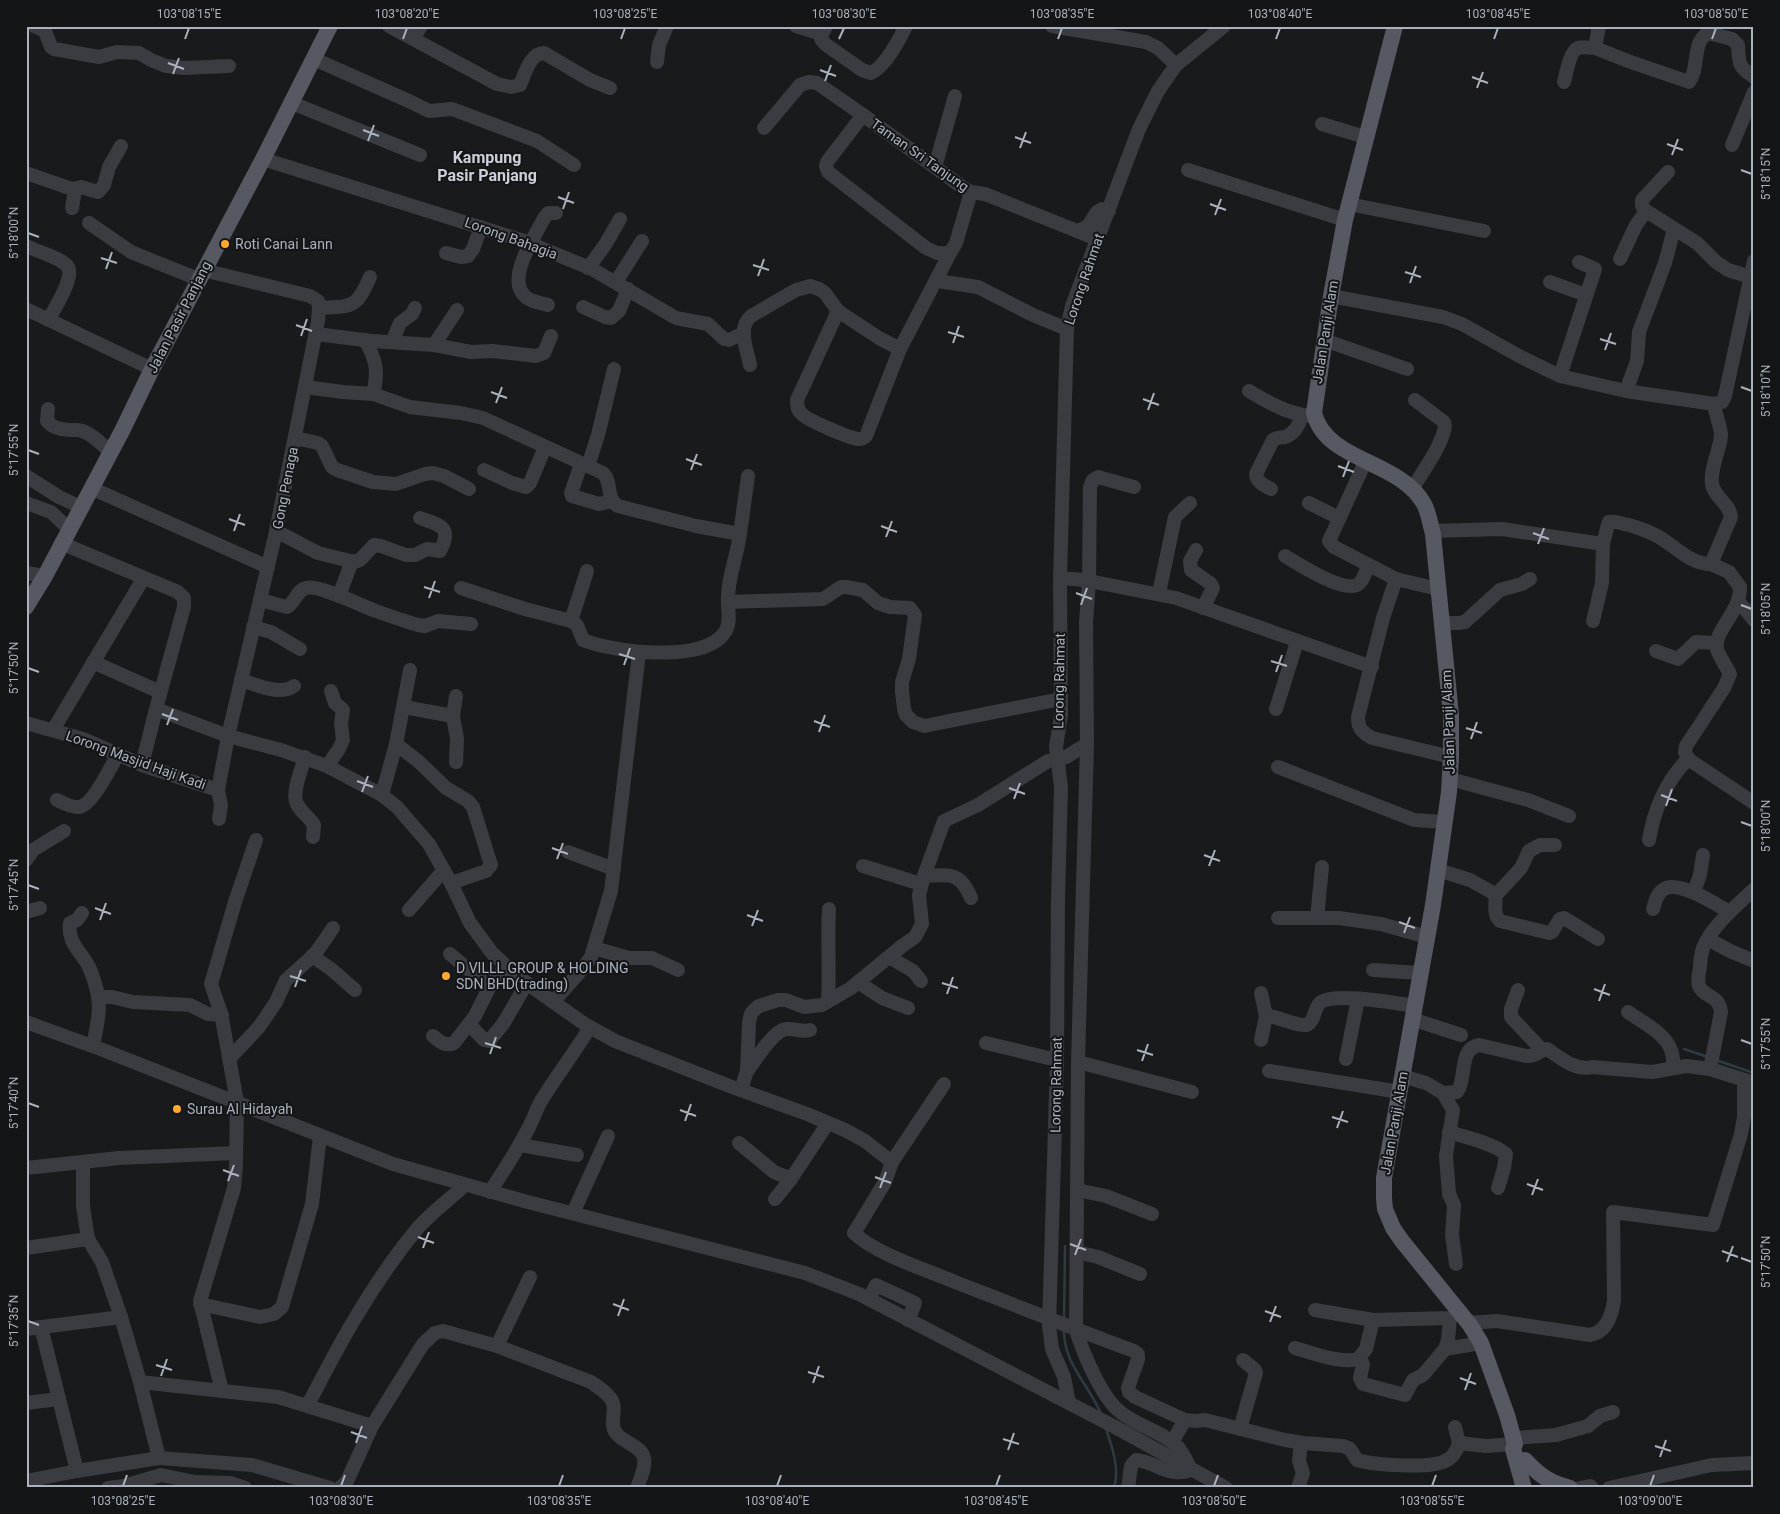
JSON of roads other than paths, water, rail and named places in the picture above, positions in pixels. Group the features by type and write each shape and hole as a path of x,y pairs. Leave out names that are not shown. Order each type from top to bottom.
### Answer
{"main road":[{"name":"Jalan Pasir Panjang","path":"26,607 45,576 111,452 201,274 292,104 330,26"},
{"name":"Jalan Panji Alam","path":"1396,26 1345,220 1314,405 1308,416 1324,436 1333,443 1400,479 1412,489 1424,503 1432,531 1451,715 1450,779 1427,937 1384,1178 1385,1209 1393,1228 1402,1241 1481,1343 1515,1441 1522,1449 1524,1488"},
{"name":"Jalan Panji Alam","path":"1522,1463 1534,1488"},
{"path":"1512,1488 1522,1463 1542,1477 1570,1488"}],"street":[{"path":"34,26 45,31 51,47 54,48 99,57 118,52 139,53 166,66 185,68 229,66"},
{"path":"389,26 497,84 506,87 511,88 520,85 536,54 544,52 590,80 610,88"},
{"path":"412,38 421,26"},
{"path":"657,62 659,45 667,26"},
{"path":"796,26 824,30 821,39 825,44 862,70 871,73 878,70 906,26"},
{"path":"1052,26 1146,42 1158,48 1176,65"},
{"name":"Lorong Rahmat","path":"1069,1403 1064,1377 1052,1349 1049,1330 1051,1319 1057,1060 1058,901 1062,757 1056,747 1060,724 1065,578 1067,329 1072,306 1139,129 1158,91 1176,65 1224,26"},
{"path":"1595,48 1599,26"},
{"path":"1564,82 1570,60 1576,49 1580,47 1595,48 1628,62 1689,82 1694,76 1700,31 1732,40 1738,44 1739,64 1743,70 1754,77"},
{"path":"314,59 426,110 434,112 452,109 537,141 574,165"},
{"path":"764,128 800,84 804,82 817,83 863,116"},
{"path":"1732,145 1754,92"},
{"path":"936,167 955,96"},
{"path":"292,104 420,154"},
{"name":"Taman Sri Tanjung","path":"950,253 937,253 926,248 828,172 827,162 863,116 971,192 985,194 1097,239"},
{"path":"1322,124 1366,137"},
{"path":"26,173 75,190 81,187 96,192 100,191 104,186 109,167 121,146"},
{"name":"Lorong Bahagia","path":"263,159 530,243 588,268 676,318 708,324 724,339 729,340 744,333"},
{"path":"1188,170 1345,220"},
{"path":"1668,172 1642,200 1642,206 1646,211 1697,243 1716,262 1728,270 1752,277"},
{"path":"72,208 75,190"},
{"path":"838,311 797,400 797,407 802,415 832,429 858,439 864,438 900,350 956,243 971,192"},
{"path":"1349,204 1484,231"},
{"path":"1078,231 1088,226 1102,209 1109,211"},
{"path":"1620,258 1636,225 1646,211"},
{"path":"548,305 526,298 518,282 519,270 530,243 546,214 556,213"},
{"path":"588,268 605,245 620,219"},
{"path":"89,223 131,252 201,274 310,296 318,301 319,308 339,307 356,303 363,294 370,277"},
{"path":"446,253 461,257 468,256 473,249 481,227"},
{"path":"1626,391 1637,361 1639,332 1665,263 1674,229"},
{"path":"583,307 611,318 619,311 622,286 642,242"},
{"path":"26,246 63,262 69,268 68,281 48,320"},
{"path":"1331,296 1442,317 1462,324 1560,376 1626,391 1714,404 1722,402 1725,396 1754,261"},
{"path":"1560,376 1595,269 1579,262"},
{"path":"936,281 978,287 1033,315 1067,329"},
{"path":"1550,282 1586,295"},
{"path":"750,365 744,333 745,322 751,316 796,290 805,287 819,288 838,311 900,350"},
{"name":"Gong Penaga","path":"218,790 228,736 276,531 316,334 319,308"},
{"path":"392,342 400,323 412,314 415,308"},
{"path":"26,309 152,369"},
{"path":"434,345 457,310"},
{"path":"316,334 434,345 471,352 540,356 544,353 551,336"},
{"path":"365,340 376,368 373,394"},
{"path":"1324,340 1407,369"},
{"path":"612,501 600,504 572,496 571,493 598,435 614,369"},
{"path":"305,387 373,394 410,407 483,418 606,476 612,501 618,506 740,534"},
{"path":"1249,391 1268,403 1290,412 1308,416 1292,434 1277,437 1273,440 1256,474 1256,478 1271,489"},
{"path":"1412,489 1432,457 1444,433 1445,426 1444,422 1415,400"},
{"path":"1711,564 1731,517 1729,509 1712,486 1712,473 1721,434 1714,404"},
{"path":"48,409 48,421 51,425 68,431 79,430 111,452"},
{"path":"295,438 318,443 322,446 332,467 337,470 373,482 396,484 433,473 444,476 469,489"},
{"path":"484,470 512,483 526,487 530,483 545,447"},
{"path":"1366,460 1330,538 1330,543 1396,579 1438,589"},
{"path":"26,476 59,497 81,507"},
{"path":"461,588 571,621 577,625 583,640 611,649 639,653 685,651 705,646 716,641 724,634 728,627 729,586 740,534 748,476"},
{"path":"1134,486 1098,477 1091,482 1086,622 1074,1330 1106,1396 1120,1412 1172,1442 1182,1452 1191,1470"},
{"path":"92,488 268,567"},
{"path":"26,503 51,512 69,529"},
{"path":"1159,593 1174,521 1177,514 1190,503"},
{"path":"1309,503 1340,518"},
{"path":"276,531 318,553 352,561 360,560 374,545 406,555 415,555 424,549 440,551 445,530 440,525 420,518"},
{"path":"1593,621 1602,583 1603,544 1609,522 1646,530 1690,559 1703,564 1711,564 1729,572 1740,590 1734,612 1722,629 1717,643 1719,653 1730,674 1724,688 1686,746 1685,752 1688,759 1754,803"},
{"path":"1432,531 1502,529 1603,544"},
{"path":"61,543 143,579 178,592 184,598 184,607 142,764"},
{"path":"1196,550 1190,561 1191,570 1211,584 1213,588 1203,608"},
{"path":"1284,556 1324,579 1348,586 1360,583 1368,565"},
{"path":"338,596 352,561"},
{"path":"571,621 587,571"},
{"path":"26,573 45,576"},
{"path":"1065,578 1159,593 1372,667"},
{"path":"53,730 143,579"},
{"path":"1396,579 1383,618 1358,717 1360,729 1372,738 1451,757"},
{"path":"1442,622 1465,622 1500,590 1522,584 1530,579"},
{"path":"728,602 823,599 841,587 846,586 867,592 878,602 890,607 910,608 915,615 910,659 902,682 904,709 910,719 924,726 1061,699"},
{"path":"260,600 287,607 292,604 302,590 310,587 418,625 425,626 438,621 471,624"},
{"path":"1738,601 1754,620"},
{"path":"254,627 272,632 300,649"},
{"path":"1276,709 1297,642"},
{"path":"1656,651 1678,659 1696,642 1717,643"},
{"path":"553,1002 587,963 594,948 611,890 639,653"},
{"path":"93,662 160,692"},
{"path":"382,795 396,744 410,670"},
{"path":"241,680 277,690 288,690 294,686"},
{"path":"327,766 339,749 343,735 341,723 343,710 334,701 331,691"},
{"path":"456,696 453,716 457,739 456,762"},
{"path":"404,707 453,716"},
{"path":"156,709 228,736 305,757 327,766 382,795 397,807 429,844 451,883 470,923 492,953 506,967 553,1002 590,1027 622,1044 828,1123 865,1141 892,1162"},
{"name":"Lorong Masjid Haji Kadi","path":"26,723 83,739 142,764 218,790 221,805 219,818"},
{"path":"396,744 418,761 446,788 468,801 473,807 491,865 486,871 451,883"},
{"path":"741,1090 747,1071 749,1022 754,1010 759,1006 778,1000 786,1000 804,1007 818,1006 858,982 915,937 921,928 922,921 918,898 922,880 944,821 984,801 1042,764 1062,757 1084,745"},
{"path":"57,800 73,806 79,807 84,805 97,790 118,754"},
{"path":"305,757 295,799 297,805 314,825 313,836"},
{"path":"1649,840 1663,794 1688,759"},
{"path":"1278,767 1414,820 1445,822"},
{"path":"1450,779 1528,800 1569,816"},
{"path":"26,860 33,850 64,831"},
{"path":"222,1391 200,1304 202,1290 234,1188 237,1102 222,1015 212,989 212,978 256,840"},
{"path":"1555,845 1540,845 1529,851 1521,868 1496,896 1496,916 1500,921 1549,933 1552,932 1560,919 1564,918 1598,939"},
{"path":"568,852 614,869"},
{"path":"1694,892 1700,875 1703,855"},
{"path":"863,866 922,880 950,875 964,884 971,898"},
{"path":"1317,918 1322,867"},
{"path":"409,910 444,870"},
{"path":"1438,870 1470,880 1496,896"},
{"path":"1653,909 1657,899 1667,888 1694,892 1729,912"},
{"path":"1712,1062 1720,1008 1716,999 1701,990 1698,980 1702,951 1708,939 1729,912 1754,889"},
{"path":"828,1001 829,961 827,945 829,908"},
{"path":"82,913 77,920 70,923 70,935 87,964 98,997 99,1014 93,1046"},
{"path":"1278,918 1339,918 1381,924 1427,937"},
{"path":"229,1059 265,1020 276,1002 282,986 290,975 312,956 333,928"},
{"path":"1708,939 1754,961"},
{"path":"594,948 629,958 655,958 678,970"},
{"path":"450,954 489,987"},
{"path":"312,956 331,969 355,990"},
{"path":"889,957 913,971 921,981"},
{"path":"433,1036 442,1043 452,1045 478,1010 489,987 506,967"},
{"path":"1373,970 1420,973"},
{"path":"858,982 882,998 908,1008"},
{"path":"469,1024 484,1040 489,1041 504,1024 527,983"},
{"path":"1518,990 1511,1017 1542,1050"},
{"path":"1261,993 1266,1016 1261,1040"},
{"path":"98,997 112,997 133,1002 190,1005 208,1014 222,1015"},
{"path":"1266,1016 1307,1025 1312,1021 1318,1004 1328,998 1358,999 1413,1012 1461,1035"},
{"path":"1346,1059 1358,999"},
{"path":"1628,1012 1665,1041 1671,1051 1674,1067"},
{"path":"26,1022 93,1046 393,1164 490,1192 812,1275 869,1299 1115,1427 1226,1488"},
{"path":"490,1192 520,1145 541,1101 590,1027"},
{"path":"747,1071 767,1044 782,1031 787,1029 803,1032 810,1030"},
{"path":"986,1043 1057,1060"},
{"path":"1315,1310 1374,1320 1459,1317 1590,1335 1597,1334 1604,1328 1613,1311 1613,1212 1713,1225 1741,1134 1749,1081 1712,1062 1674,1067 1659,1072 1592,1067 1583,1069 1547,1049 1542,1050 1537,1055 1526,1056 1475,1045 1465,1059 1459,1090 1454,1093 1443,1093"},
{"path":"1078,1062 1192,1092"},
{"path":"1269,1071 1401,1084 1426,1083 1443,1093 1453,1110 1446,1156 1449,1194 1454,1205 1452,1235 1456,1264"},
{"path":"944,1084 892,1162 886,1182 854,1233 864,1242 912,1264 1051,1319 1074,1330 1137,1353 1138,1359 1128,1388 1131,1394 1185,1420 1196,1422 1205,1420 1301,1443 1344,1446 1350,1449 1357,1460 1396,1465 1441,1463 1450,1458 1458,1448 1459,1443 1455,1426"},
{"path":"775,1200 828,1123"},
{"path":"1449,1132 1502,1150 1506,1154 1498,1188"},
{"path":"200,1304 260,1317 274,1314 282,1307 312,1204 320,1136"},
{"path":"573,1213 608,1136"},
{"path":"739,1143 774,1172 791,1179"},
{"path":"520,1145 577,1154"},
{"path":"26,1168 119,1158 236,1154"},
{"path":"82,1162 83,1206 88,1239 102,1262 121,1317 159,1458"},
{"path":"308,1405 343,1338 400,1251 418,1228 464,1184"},
{"path":"1077,1190 1106,1196 1152,1214"},
{"path":"26,1248 88,1239"},
{"path":"1076,1252 1140,1274"},
{"path":"497,1346 530,1277"},
{"path":"26,1329 121,1317"},
{"path":"1359,1358 1363,1364 1360,1378 1363,1384 1404,1395 1407,1394 1413,1380 1423,1375 1445,1349 1459,1317"},
{"path":"1295,1348 1349,1361 1359,1358 1366,1349 1374,1320"},
{"path":"41,1327 77,1470"},
{"path":"340,1488 347,1481 372,1426 423,1344 438,1331 447,1331 497,1346 591,1382 599,1387 611,1398 613,1404 613,1429 620,1438 639,1449 644,1458 645,1464 637,1488"},
{"path":"1445,1349 1481,1343"},
{"path":"1240,1429 1256,1373 1243,1360"},
{"path":"140,1382 278,1397 372,1426"},
{"path":"26,1403 59,1399"},
{"path":"1133,1420 1140,1399"},
{"path":"1459,1443 1486,1446 1556,1435 1588,1426 1600,1416 1613,1412"},
{"path":"1172,1442 1185,1420"},
{"path":"1298,1488 1303,1473 1299,1461 1301,1443"},
{"path":"26,1481 77,1470 159,1458 258,1466 330,1488"},
{"path":"1128,1488 1131,1466 1136,1460 1174,1473 1191,1470"},
{"path":"1609,1488 1712,1464 1754,1463"},
{"path":"108,1488 138,1483 161,1475 194,1482 230,1483 245,1488"},
{"path":"1580,1488 1590,1486 1592,1488"}],"waterway":[{"path":"1684,1049 1708,1057"},
{"path":"1716,1060 1754,1073"},
{"path":"1064,1319 1065,1246"},
{"path":"1064,1329 1065,1341 1072,1363 1101,1414"},
{"path":"1106,1429 1116,1466 1114,1488"}],"place":[{"name":"Roti Canai Lann","path":"225,244"},
{"name":"D VILLL GROUP & HOLDING SDN BHD(trading)","path":"446,976"},
{"name":"Surau Al Hidayah","path":"177,1109"}],"district":[{"name":"Kampung Pasir Panjang","path":"487,166"}]}
